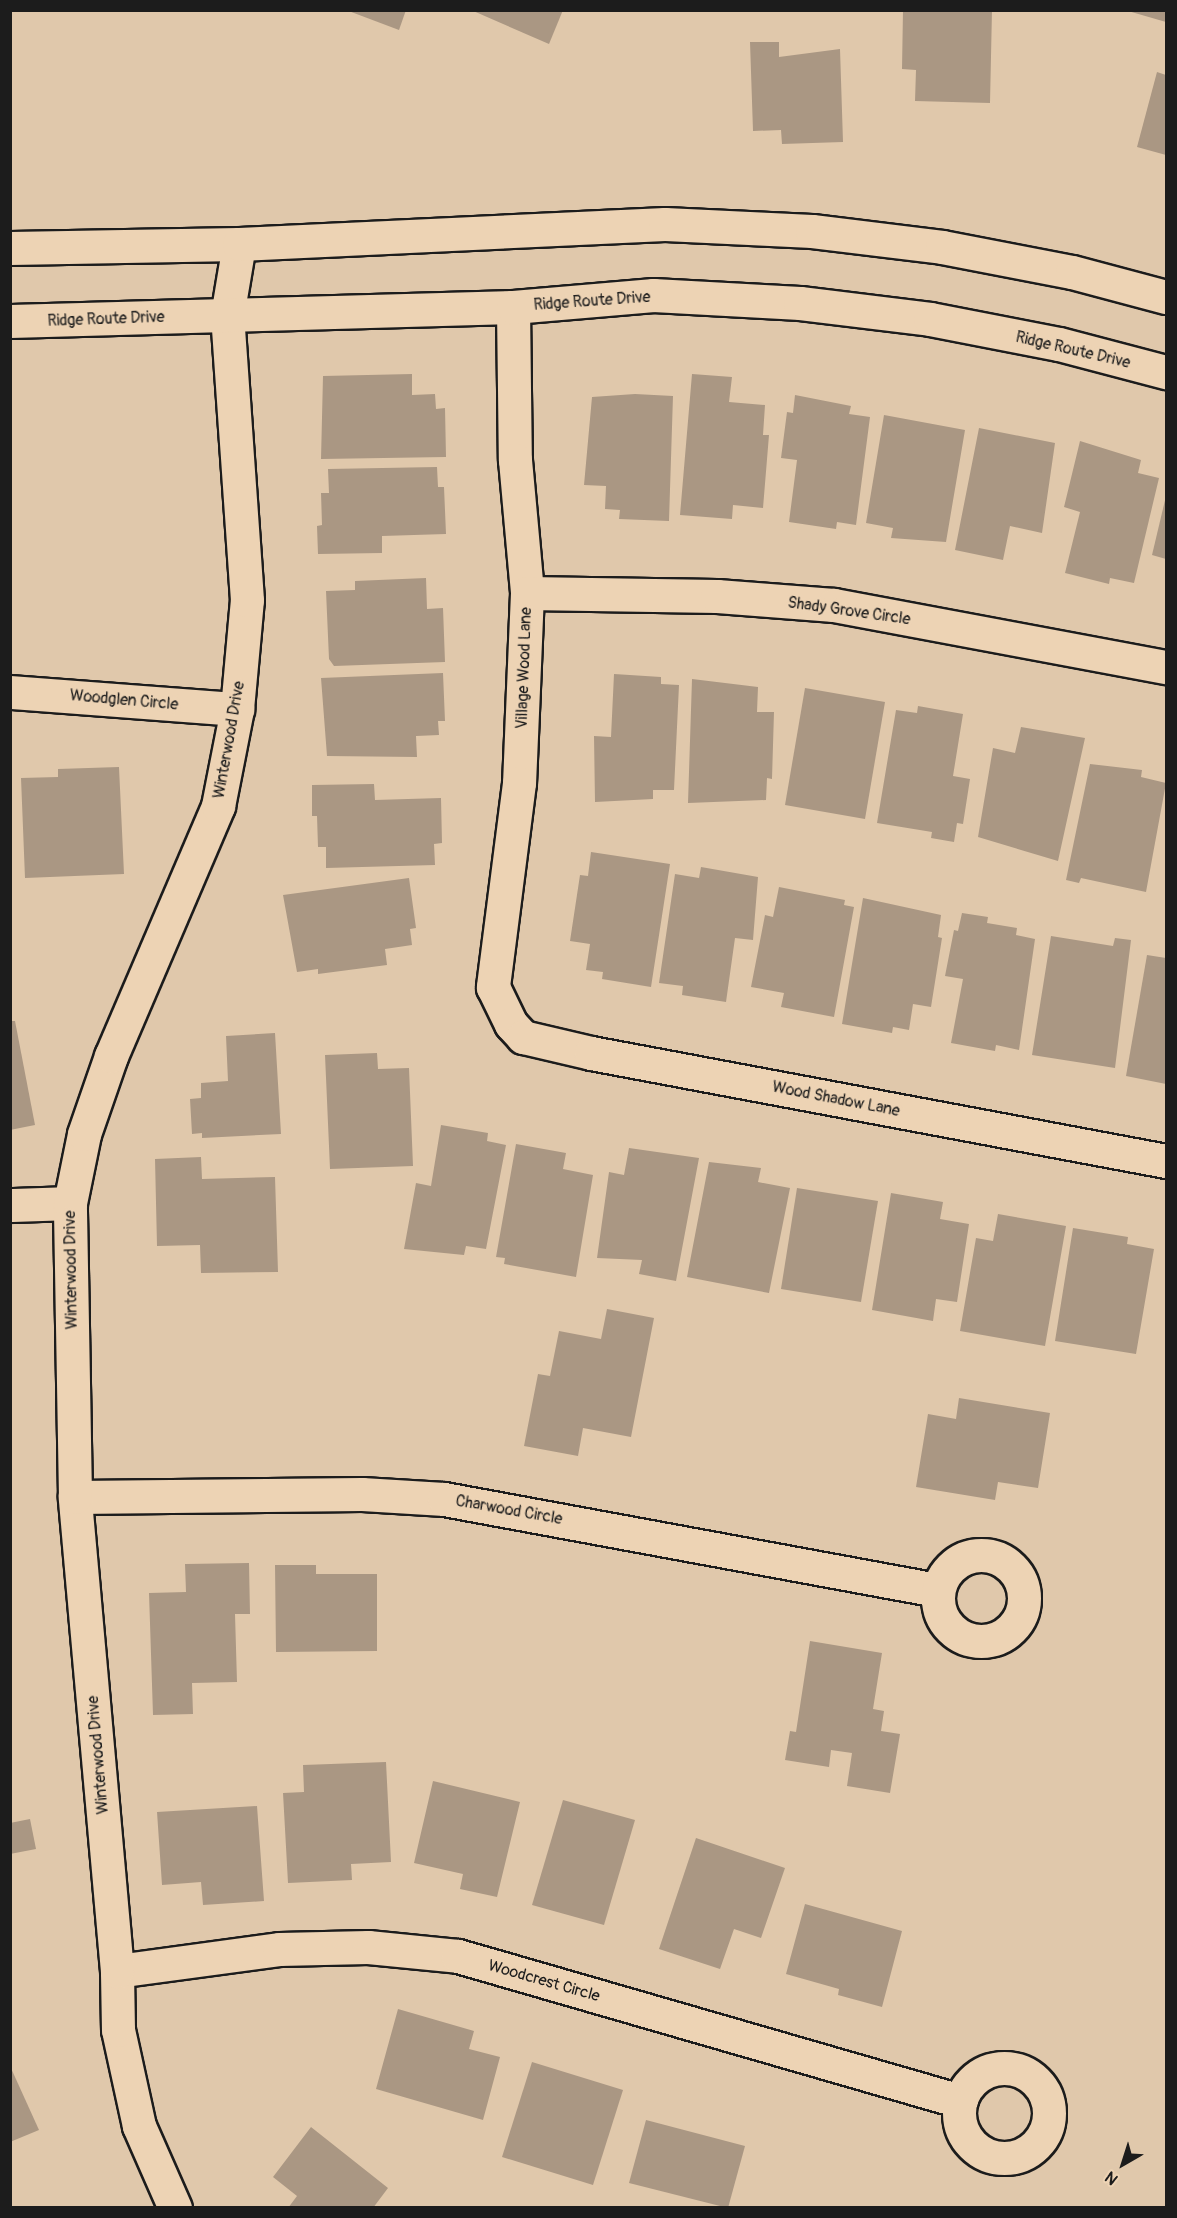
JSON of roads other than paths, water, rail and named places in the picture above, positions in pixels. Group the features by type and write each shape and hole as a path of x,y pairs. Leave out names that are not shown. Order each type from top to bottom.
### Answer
{"street":[{"path":"10,248 239,244 665,224 812,231 942,247 1072,272 1167,297"},
{"name":"Winterwood Drive","path":"175,2208 138,2126 118,2030 117,1971 75,1497 70,1203 84,1134 111,1056 218,806 237,709 248,600 227,316 239,244"},
{"name":"Ridge Route Drive","path":"10,321 513,307 653,295 800,303 930,319 1059,344 1167,372"},
{"name":"Village Wood Lane","path":"511,1024 493,987 519,783 527,593 515,460 513,307"},
{"name":"Shady Grove Circle","path":"527,593 717,596 834,605 1167,667"},
{"name":"Woodglen Circle","path":"10,692 237,709"},
{"name":"Wood Shadow Lane","path":"511,1024 523,1037 591,1053 1167,1161"},
{"path":"10,1205 70,1203"},
{"name":"Charwood Circle","path":"75,1497 362,1494 444,1498 938,1590"},
{"name":"Woodcrest Circle","path":"117,1971 279,1949 368,1947 458,1956 960,2101"}]}
